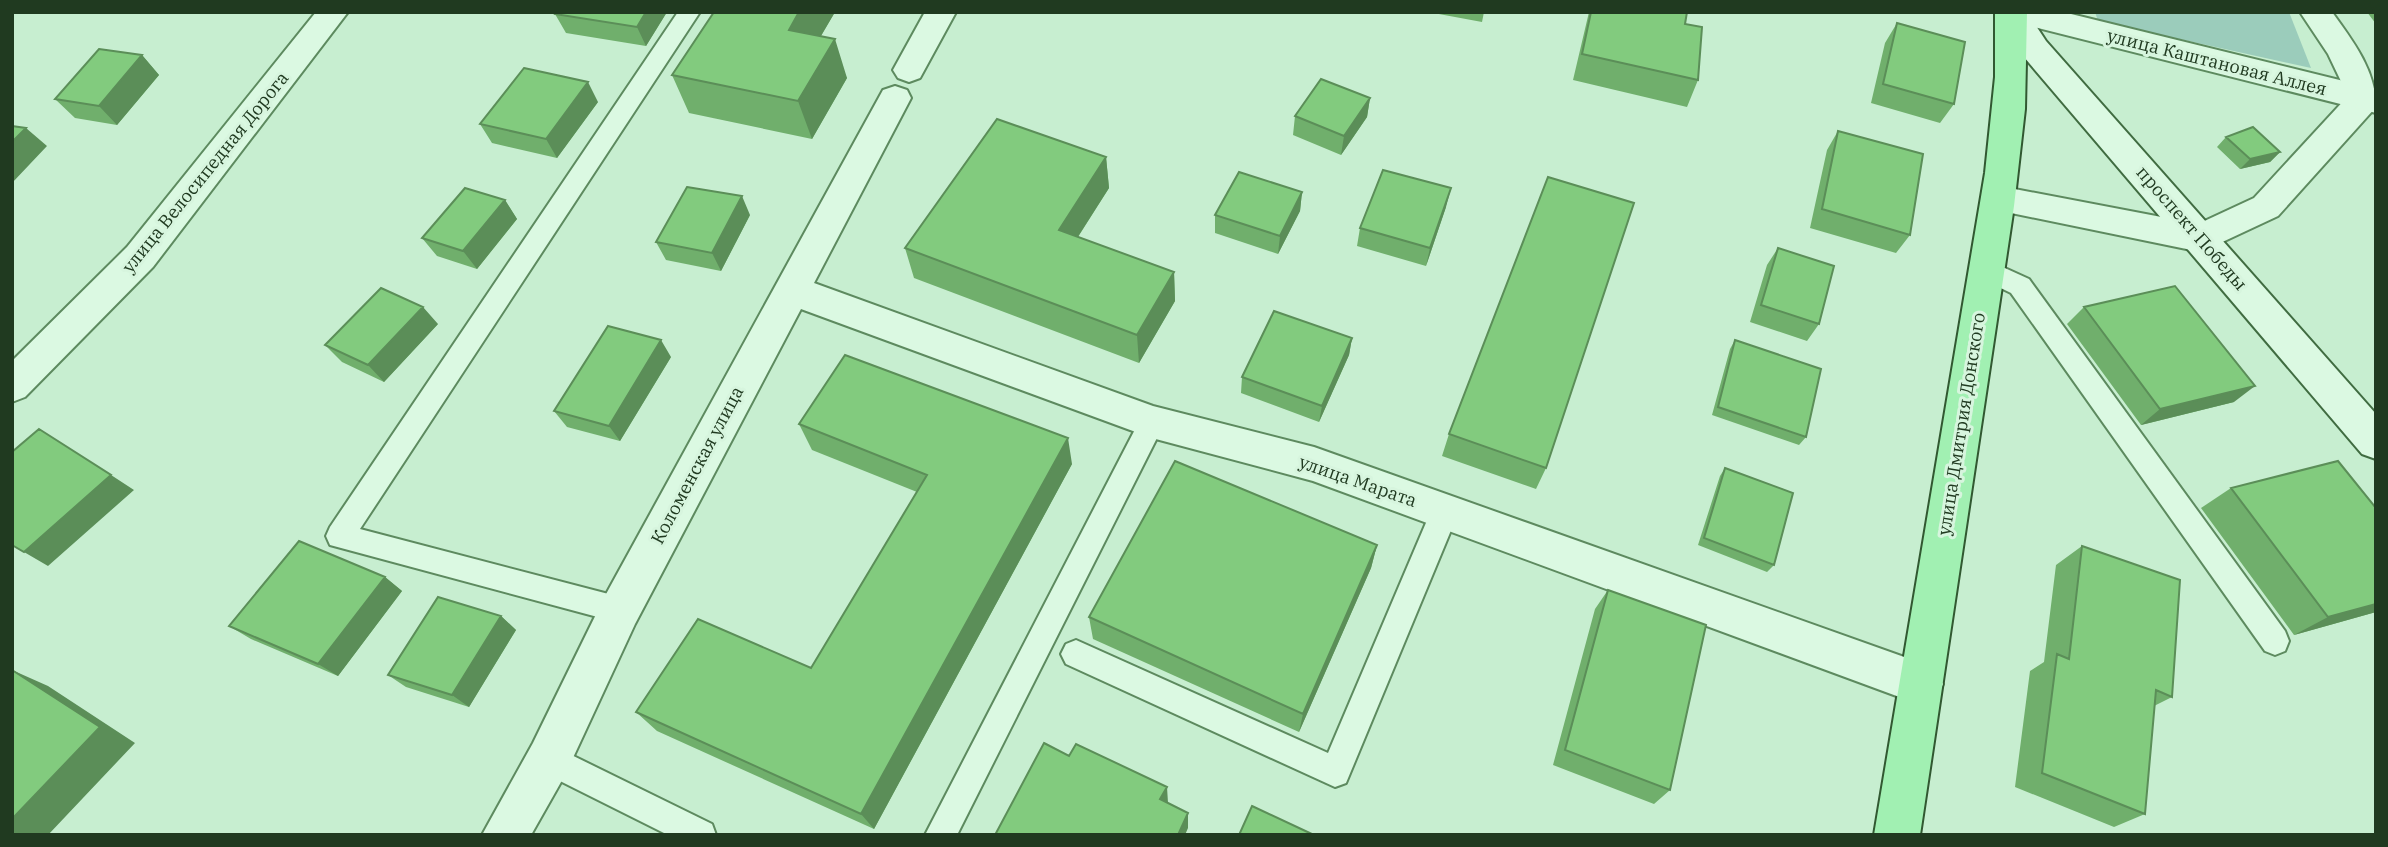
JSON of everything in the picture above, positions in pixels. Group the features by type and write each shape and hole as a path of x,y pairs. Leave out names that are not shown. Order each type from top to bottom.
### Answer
{"main road":[{"name":"улица Дмитрия Донского","path":"1897,835 1985,269 1999,199 2011,82 2011,12"}],"street":[{"name":"улица Велосипедная Дорога","path":"12,386 140,257 333,12"},
{"name":"Коломенская улица","path":"505,835 549,759 620,610 941,12"},
{"name":"проспект Победы","path":"2011,12 2035,49 2376,442"},
{"name":"улица Каштановая Аллея","path":"2018,12 2370,100"},
{"path":"1999,199 2201,238 2266,207 2370,100 2342,50 2315,12"},
{"name":"улица Марата","path":"791,290 1152,422 1314,464 1922,684"}],"lane":[{"path":"620,610 340,536 689,12"},
{"path":"1985,269 2020,286 2275,641"},
{"path":"940,835 1152,422"},
{"path":"1076,654 1335,772 1445,511"},
{"path":"549,759 701,835"}],"shaded area":[{"path":"2095,12 2289,12 2311,68 2098,21"}],"building":[{"path":"646,12 637,27 555,14"},
{"path":"714,12 799,12 789,30 835,39 798,101 672,75"},
{"path":"1591,12 1687,12 1685,24 1702,27 1698,80 1582,54"},
{"path":"1897,23 1965,42 1954,104 1883,84"},
{"path":"99,49 142,55 99,106 55,99"},
{"path":"524,68 588,82 546,139 480,124"},
{"path":"1321,79 1370,98 1344,136 1295,116"},
{"path":"997,119 1106,157 1059,230 1174,272 1137,335 905,248"},
{"path":"12,126 26,128 12,142"},
{"path":"2253,127 2280,152 2250,159 2226,137"},
{"path":"1838,131 1923,154 1910,235 1822,209"},
{"path":"1383,170 1451,188 1430,248 1360,228"},
{"path":"1239,172 1302,192 1280,236 1215,215"},
{"path":"1548,177 1634,203 1546,468 1449,434"},
{"path":"687,187 742,196 712,253 656,242"},
{"path":"465,188 505,200 463,251 422,238"},
{"path":"1778,248 1834,266 1819,324 1761,305"},
{"path":"2175,286 2255,386 2160,409 2084,307"},
{"path":"381,288 423,307 368,365 325,345"},
{"path":"1274,311 1352,338 1322,406 1242,377"},
{"path":"608,326 661,340 609,426 554,411"},
{"path":"1735,340 1821,369 1806,437 1718,407"},
{"path":"845,355 1068,438 861,814 636,712 698,619 811,668 927,475 799,424"},
{"path":"39,429 111,475 24,552 12,545 12,452"},
{"path":"1175,461 1377,545 1303,714 1089,617"},
{"path":"2338,461 2376,508 2376,604 2328,617 2231,488"},
{"path":"1725,468 1793,493 1774,565 1704,538"},
{"path":"299,541 385,577 318,664 229,626"},
{"path":"2082,546 2180,580 2172,697 2156,690 2145,814 2042,773 2057,654 2069,659"},
{"path":"1608,590 1706,625 1670,790 1565,750"},
{"path":"438,597 501,616 452,695 388,675"},
{"path":"12,670 100,727 12,819"},
{"path":"1044,743 1069,756 1076,744 1167,787 1160,799 1188,813 1178,835 995,835"},
{"path":"1252,806 1314,835 1239,835"}]}
